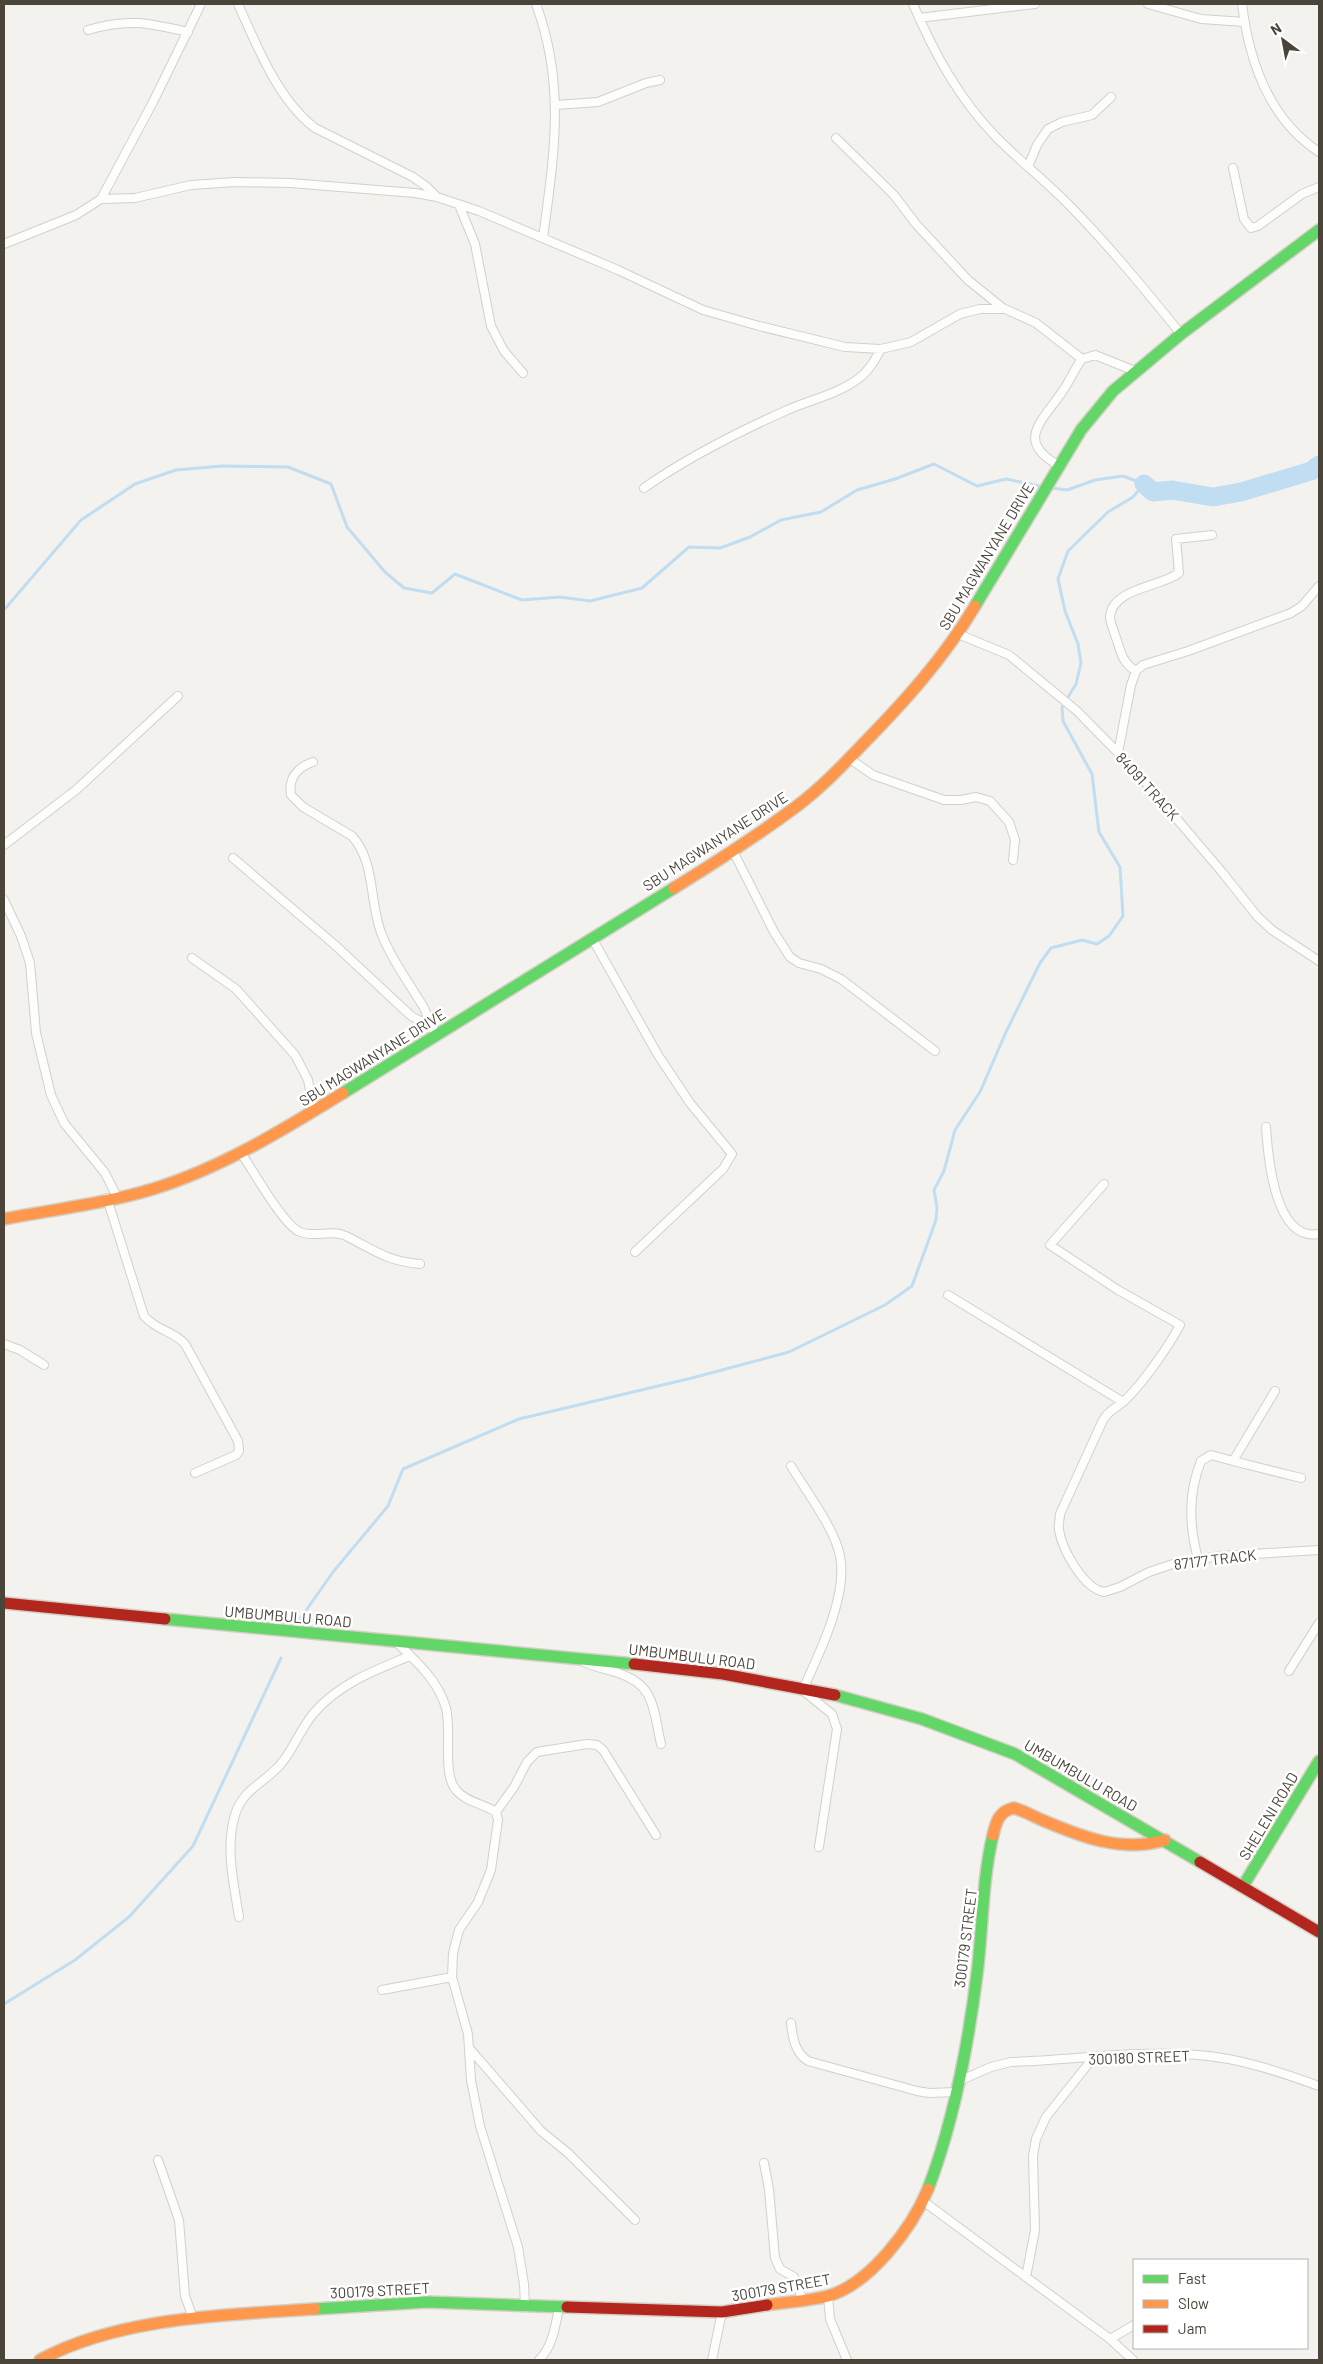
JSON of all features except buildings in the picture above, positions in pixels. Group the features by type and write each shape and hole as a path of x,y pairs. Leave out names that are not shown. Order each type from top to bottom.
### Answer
{"main road":[{"name":"SBU MAGWANYANE DRIVE","path":"4,1219 112,1198 178,1179 220,1164 314,1110 733,851 798,805 850,759 898,709 958,634 1056,469 1097,408 1135,371 1181,334 1319,230"},
{"name":"UMBUMBULU ROAD","path":"4,1603 576,1658 736,1675 802,1687 908,1714 1000,1748 1064,1781 1319,1932"},
{"name":"SHELENI ROAD","path":"1243,1886 1319,1761"},
{"name":"300179 STREET","path":"40,2360 64,2347 98,2335 193,2318 402,2302 722,2312 828,2296 852,2286 894,2246 924,2202 938,2163 957,2087 976,1975 991,1843 997,1818 1009,1809 1014,1808 1086,1836 1114,1844 1147,1847 1165,1840"}],"street":[{"path":"4,244 76,215 101,199 201,4"},
{"path":"238,4 256,43 290,105 301,117 315,128 413,177 437,197"},
{"path":"536,4 547,37 556,105 553,163 543,238"},
{"path":"913,4 934,50 965,101 996,137 1070,205 1103,240 1181,334"},
{"path":"919,18 1035,4"},
{"path":"1148,4 1201,19 1245,22"},
{"path":"1242,4 1257,72 1265,92 1296,134 1319,152"},
{"path":"88,30 110,23 140,22 188,32"},
{"path":"556,105 598,102 646,83 660,80"},
{"path":"1028,167 1037,145 1048,129 1062,122 1092,115 1111,97"},
{"path":"836,138 894,196 916,224 968,280 1005,309 1036,323 1082,359"},
{"path":"1233,168 1244,219 1251,228 1258,226 1302,194 1319,187"},
{"path":"101,199 135,198 191,184 235,182 313,184 400,191 437,197 460,204 543,238 718,315 845,347 881,349 911,342 960,314 986,309 1005,309"},
{"path":"460,204 474,244 491,326 504,351 523,374"},
{"path":"644,488 682,463 727,439 787,410 851,384 873,364 881,349"},
{"path":"1056,469 1037,449 1035,434 1039,424 1064,389 1082,359 1095,355 1135,371"},
{"path":"1136,671 1125,664 1110,619 1112,609 1120,600 1139,588 1173,577 1179,573 1176,540 1212,534"},
{"path":"1118,753 1131,685 1136,671 1152,661 1188,651 1291,613 1302,606 1319,586"},
{"name":"84091 TRACK","path":"958,634 1009,656 1029,670 1065,702 1118,753 1183,825 1257,916 1272,930 1319,961"},
{"path":"4,845 76,790 178,696"},
{"path":"850,759 873,775 944,800 961,800 976,797 990,801 1009,822 1015,840 1013,860"},
{"path":"313,762 302,766 295,774 291,783 291,794 303,807 352,836 356,841 368,872 381,933 394,959 424,1008 427,1015 426,1023"},
{"path":"733,851 774,932 790,957 798,963 821,969 841,979 935,1051"},
{"path":"233,858 335,945 410,1015 420,1022 432,1025 437,1034"},
{"path":"4,900 21,936 30,963 36,1033 50,1095 64,1123 105,1173 144,1316 157,1328 174,1335 185,1344 238,1441 239,1451 236,1455 195,1473"},
{"path":"592,938 658,1055 690,1103 732,1154 731,1159 714,1177 635,1252"},
{"path":"192,958 236,989 294,1055 308,1080 314,1110"},
{"path":"1266,1127 1272,1176 1285,1217 1292,1227 1299,1232 1309,1236 1319,1234"},
{"path":"241,1152 293,1228 310,1234 339,1234 380,1256 407,1263 420,1264"},
{"path":"948,1295 1123,1402 1154,1364 1180,1325 1118,1290 1050,1245 1104,1184"},
{"path":"4,1344 20,1350 44,1365"},
{"path":"1233,1461 1275,1391"},
{"name":"87177 TRACK","path":"1123,1402 1108,1410 1060,1514 1059,1529 1064,1546 1089,1585 1098,1591 1109,1592 1155,1569 1198,1559 1319,1550"},
{"path":"1198,1559 1191,1532 1190,1511 1200,1465 1204,1458 1210,1455 1301,1478"},
{"path":"791,1466 832,1536 841,1557 840,1583 825,1643 802,1687 832,1714 837,1728 819,1847"},
{"path":"1289,1671 1319,1623"},
{"path":"395,1641 425,1672 444,1701 450,1733 448,1766 451,1783 464,1797 496,1812"},
{"path":"239,1917 230,1843 234,1816 244,1796 281,1764 304,1727 325,1702 340,1689 371,1671 410,1656"},
{"path":"576,1658 597,1668 627,1676 641,1684 651,1698 661,1744"},
{"path":"525,2307 524,2284 518,2247 480,2126 471,2080 470,2049 452,1977 453,1953 458,1930 478,1902 491,1870 499,1825 496,1812 514,1787 527,1762 537,1752 592,1744 603,1750 656,1835"},
{"path":"382,1990 452,1977"},
{"path":"791,2022 794,2042 798,2052 808,2061 917,2091 937,2094 957,2087"},
{"path":"470,2049 542,2131 568,2153 635,2220"},
{"name":"300180 STREET","path":"957,2087 991,2067 1011,2062 1170,2053 1199,2055 1262,2066 1319,2086"},
{"path":"1026,2277 1035,2230 1033,2156 1036,2139 1046,2117 1093,2058"},
{"path":"158,2160 179,2220 185,2296 193,2318"},
{"path":"764,2164 769,2189 775,2258 780,2269 794,2277 797,2281 803,2301"},
{"path":"924,2202 1110,2339 1133,2360"},
{"path":"828,2296 830,2320 847,2360"},
{"path":"539,2360 551,2342 559,2308"},
{"path":"712,2360 722,2312"},
{"path":"1110,2339 1133,2326"}],"waterway":[{"path":"4,610 81,520 135,484 176,470 222,466 288,467 331,484 347,527 385,572 404,588 432,593 455,574 522,600 560,597 590,601 642,588 689,547 720,548 750,537 781,520 821,512 857,490 895,479 934,464 977,486 1006,479 1044,487"},
{"path":"1144,484 1153,492 1172,490 1213,497 1241,492 1311,471 1319,465"},
{"path":"300,1619 333,1572 388,1506 403,1469 519,1419 692,1378 789,1352 885,1305 912,1286 936,1220 937,1208 934,1190 944,1171 955,1130 980,1092 1006,1032 1040,963 1051,948 1082,940 1097,944 1109,936 1123,916 1120,867 1099,832 1092,774 1063,721 1062,707 1076,684 1081,663 1078,644 1065,611 1058,579 1068,551 1108,512 1133,497 1144,484 1123,476 1095,480 1067,490 1051,488"},
{"path":"4,2004 75,1960 129,1917 193,1846 281,1658"}],"traffic: fast":[{"path":"975,606 1081,430 1113,391 1181,334 1319,230"},
{"path":"343,1093 674,888"},
{"path":"165,1619 634,1664"},
{"path":"835,1695 922,1719 1015,1754 1200,1862"},
{"path":"1243,1886 1319,1761"},
{"path":"928,2189 953,2110 964,2056 977,1974 989,1852 993,1835"},
{"path":"315,2309 427,2302 567,2307"}],"traffic: slow":[{"path":"674,888 767,828 823,784 909,695 937,661 975,606"},
{"path":"4,1219 117,1198 153,1189 178,1180 251,1147 343,1093"},
{"path":"993,1835 1002,1814 1014,1808 1072,1832 1102,1841 1133,1845 1165,1840"},
{"path":"767,2305 828,2296 844,2290 859,2280 888,2253 912,2220 928,2189"},
{"path":"40,2360 71,2346 104,2335 139,2327 210,2316 315,2309"}],"traffic: jam":[{"path":"4,1603 165,1619"},
{"path":"634,1664 723,1674 835,1695"},
{"path":"1200,1862 1319,1932"},
{"path":"567,2307 722,2312 767,2305"}]}
